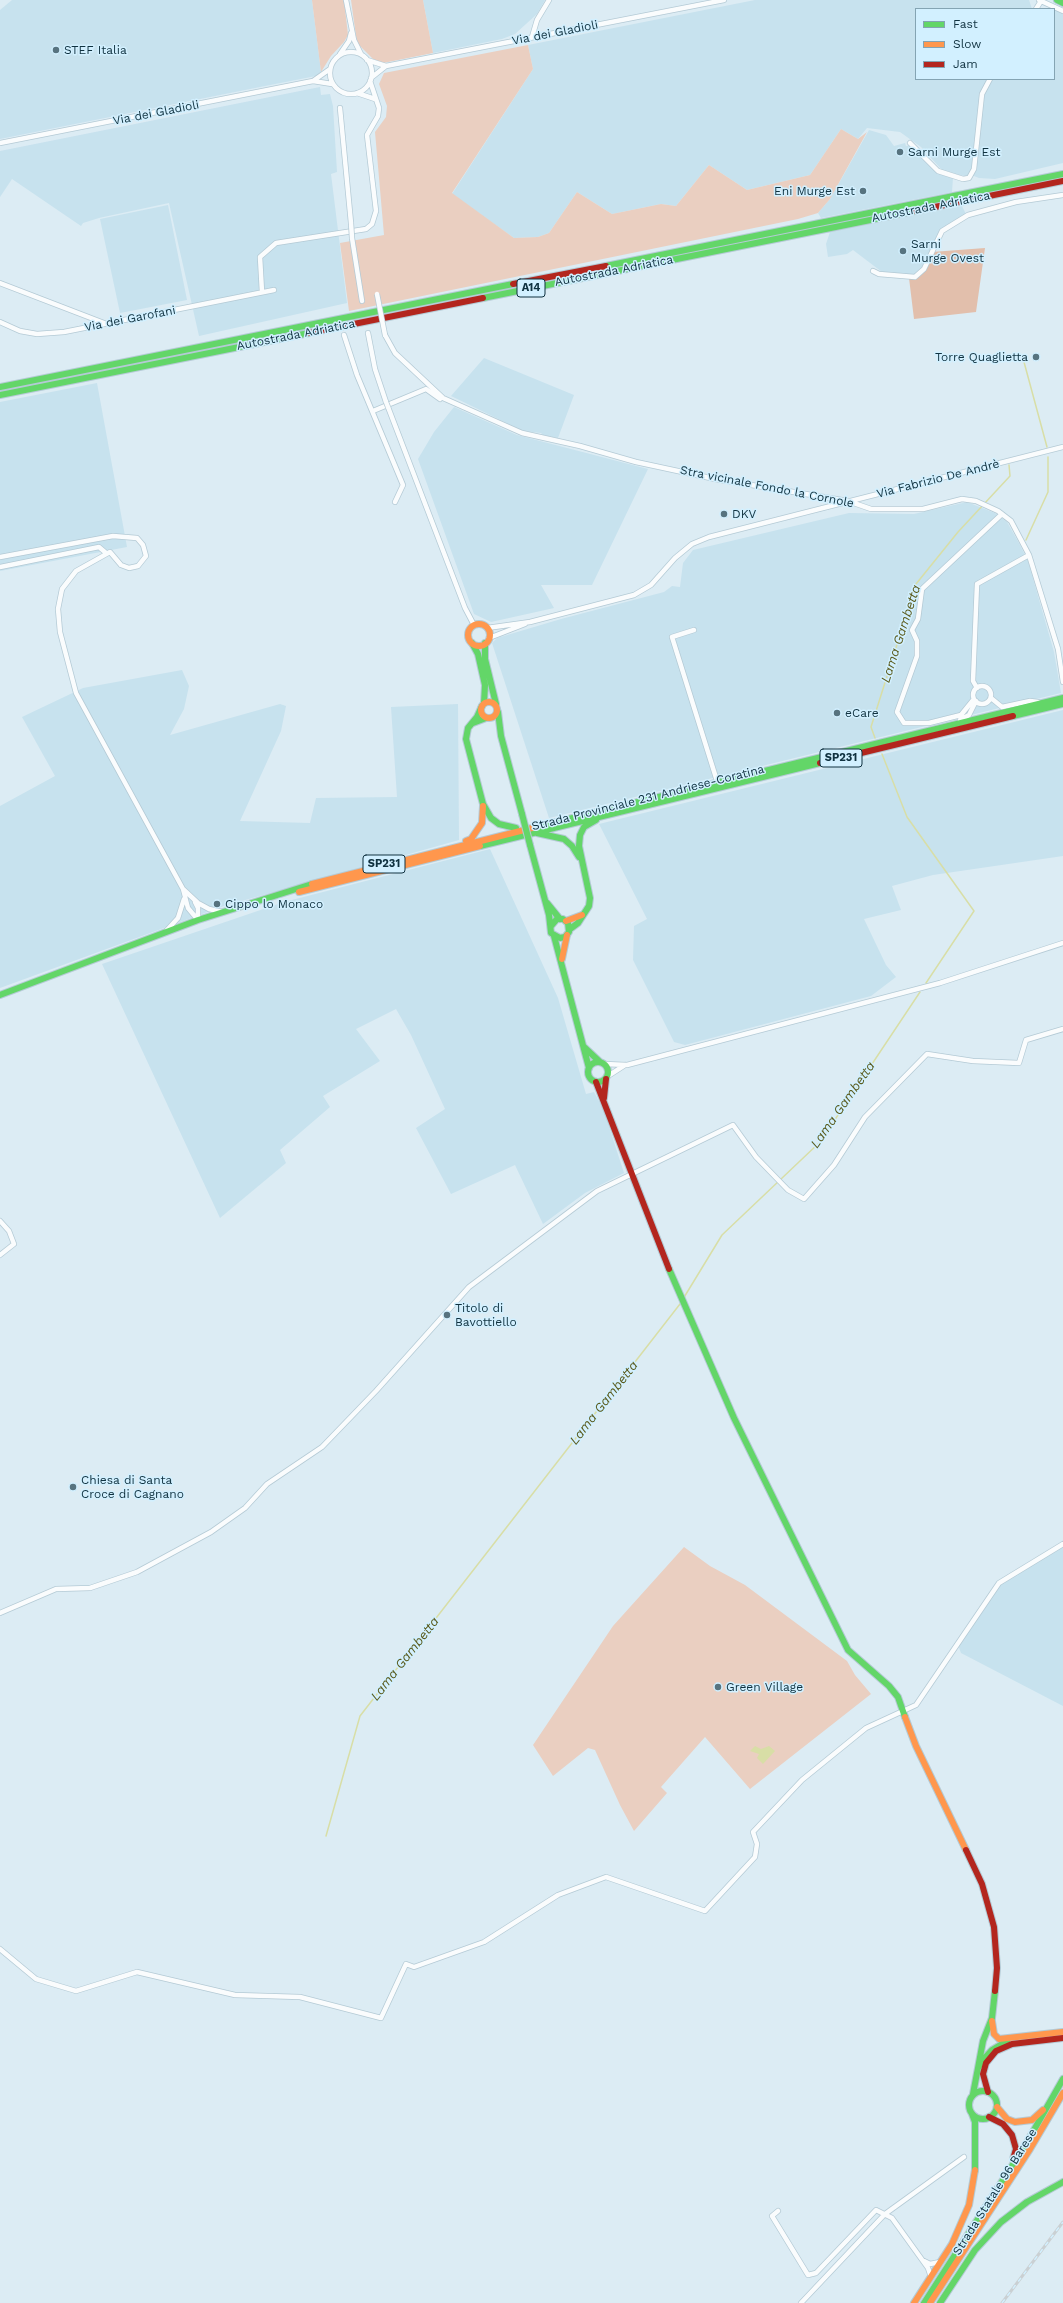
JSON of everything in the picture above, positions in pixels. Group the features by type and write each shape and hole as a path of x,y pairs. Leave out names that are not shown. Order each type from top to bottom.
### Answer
{"main road":[{"path":"1057,0 1063,3"},
{"name":"Autostrada Adriatica","path":"0,387 1063,174"},
{"name":"Autostrada Adriatica","path":"0,395 1063,181"},
{"path":"501,736 489,718 481,712 485,685 478,654 468,633 474,625 481,624 488,628 485,659 498,712 501,736 545,898 551,933 554,936 589,1068 588,1075 596,1082 604,1100 700,1345 848,1650 892,1689 904,1711 916,1746 987,1897 994,1927 997,1954 992,2018 993,2031 996,2037 1003,2039 1052,2036 1063,2038"},
{"path":"472,643 478,646 487,641"},
{"name":"Strada Provinciale 231 Andriese-Coratina","path":"0,995 198,920 323,880 717,781 1063,698"},
{"path":"496,704 490,702 483,705 466,732 466,739 483,804 491,818 499,824 516,828 536,826"},
{"name":"Strada Provinciale 231 Andriese-Coratina","path":"235,908 618,811 1063,704"},
{"path":"471,724 489,718 498,712"},
{"path":"454,846 471,838 478,831 482,823 483,804"},
{"path":"554,936 563,938 584,915 589,906 590,898 579,846 580,835 584,827 592,821 618,811"},
{"path":"533,832 564,839 572,846 581,859"},
{"path":"545,898 563,920 569,932 561,962"},
{"path":"551,926 554,921 584,915"},
{"path":"583,1046 603,1063 608,1070 604,1100"},
{"path":"589,1068 592,1063 603,1063"},
{"path":"596,1082 607,1078"},
{"path":"914,2303 962,2225 969,2205 975,2170 975,2131 972,2114 968,2105 973,2094 983,2041 992,2018"},
{"path":"1063,2032 1052,2036 1012,2044 996,2052 986,2062 983,2080 988,2092 995,2098 997,2107 1007,2119 1015,2122 1032,2120 1044,2108 1063,2078"},
{"path":"978,2068 992,2050 1004,2042 1016,2038"},
{"name":"Strada Statale 96 Barese","path":"924,2303 1003,2180 1063,2078"},
{"path":"973,2094 979,2091 988,2092"},
{"name":"Strada Statale 96 Barese","path":"930,2303 1030,2149 1063,2093"},
{"path":"975,2131 997,2107"},
{"path":"972,2114 986,2118 1008,2128 1015,2142 1014,2157 1003,2180"},
{"path":"940,2303 975,2250 1001,2222 1028,2202 1063,2182"}],"street":[{"path":"346,0 351,31 362,55"},
{"path":"532,37 537,20 549,0"},
{"name":"Via dei Gladioli","path":"362,55 367,60 386,66 724,0"},
{"path":"1040,0 1063,11"},
{"name":"Via dei Gladioli","path":"313,81 330,69 349,41 351,31"},
{"path":"339,55 351,52 362,55"},
{"path":"262,292 260,257 266,250 276,243 366,229 372,224 376,211 366,135 378,116 379,108 375,99 371,80 370,65 367,60"},
{"name":"Via dei Gladioli","path":"0,143 313,81 332,84 339,91 345,94 357,93 364,90 371,80 386,66"},
{"path":"330,69 332,84"},
{"path":"910,143 938,171 963,179 969,178 974,169 982,94 989,80"},
{"path":"357,93 375,99"},
{"path":"340,108 352,238 362,302"},
{"path":"873,271 879,274 914,278 924,269 942,231 968,215 1016,202 1063,195"},
{"path":"0,283 104,323"},
{"name":"Via dei Garofani","path":"0,322 20,331 36,334 64,332 274,290"},
{"name":"Stra vicinale Fondo la Cornole","path":"377,294 385,335 395,353 443,398 522,433 586,448 636,462 715,479 848,501 871,509 923,509 962,499 984,504 1002,514 1011,521 1029,555 1058,648 1063,682"},
{"path":"368,333 375,369 386,402 465,608 474,625"},
{"path":"344,335 357,375 403,485 395,502"},
{"path":"373,411 426,389 442,400 443,398"},
{"name":"Via Fabrizio De Andrè","path":"530,622 634,595 652,585 675,558 692,544 709,537 1063,448"},
{"path":"975,700 961,715 929,723 904,723 897,712 917,656 917,640 912,630 918,619 922,589 994,524 1002,514"},
{"path":"0,557 126,535 137,538 143,545 146,556 138,566 129,568 121,565 110,552 76,571 62,589 58,609 60,632 76,693 183,889 194,900 207,908 224,912"},
{"path":"0,567 99,547 106,553"},
{"path":"977,688 973,681 977,584 1029,555"},
{"path":"488,628 530,622"},
{"path":"487,641 530,622"},
{"path":"694,630 672,637 717,781"},
{"path":"975,700 984,704 991,698 991,692 986,687 977,688"},
{"path":"945,727 969,715 975,700 974,694 977,688"},
{"path":"991,698 1002,707 1030,701 1042,703"},
{"path":"183,889 184,899 189,910 198,920"},
{"path":"164,933 178,918 184,899"},
{"path":"194,900 198,907 198,920"},
{"path":"607,1078 627,1065 940,983 1063,943"},
{"path":"0,1614 56,1589 90,1588 137,1572 211,1532 245,1508 266,1484 322,1447 376,1391 469,1287 597,1191 733,1125 756,1157 788,1190 804,1199 834,1165 865,1117 927,1054 973,1061 1019,1063 1026,1040 1063,1029"},
{"path":"603,1063 627,1065"},
{"path":"0,1221 9,1232 14,1244 0,1254"},
{"path":"0,1949 36,1979 76,1991 137,1972 235,1995 300,1997 380,2018 406,1964 414,1967 484,1942 558,1895 606,1877 705,1911 754,1857 756,1844 753,1832 802,1780 866,1728 916,1705 1000,1583 1063,1544"},
{"path":"802,2303 885,2214 964,2158"},
{"path":"778,2211 772,2216 808,2275 816,2273 850,2240 874,2211 878,2210 892,2218 924,2261 931,2277"},
{"path":"924,2261 930,2264 940,2262"}],"shaded area":[{"path":"12,0 312,0 321,72 316,76 0,139 0,10"},
{"path":"312,0 344,0 348,35 344,42 331,56 321,72"},
{"path":"351,0 423,0 433,53 383,63 373,59 357,43"},
{"path":"423,0 545,0 537,14 515,34 502,39 433,53"},
{"path":"755,0 1029,0 1032,8 915,8 915,80 1055,80 1055,8 1050,8 1054,7 1063,10 1063,163 995,179 979,178 969,174 966,176 959,175 942,170 921,147 900,132 867,128 858,139 841,129 810,175 747,190 709,165 676,206 661,204 612,214 577,192 549,233 538,237 514,238 452,194 533,69 528,45"},
{"path":"528,45 533,69 452,193 514,238 538,237 549,233 577,192 612,214 661,204 676,206 709,165 747,190 810,175 841,129 858,139 867,132 830,199 818,213 798,219 349,311 340,243 384,235 375,132 386,117 387,106 379,84 384,73"},
{"path":"320,87 321,95 330,94 333,106 337,172 331,174 347,303 199,336 169,203 99,218 83,223 81,226 12,179 0,197 0,151"},
{"path":"869,130 886,135 894,146 905,143 906,146 910,145 912,155 916,153 937,173 953,178 952,192 821,218 818,213 830,199"},
{"path":"168,205 187,300 120,313 100,219"},
{"path":"962,206 966,214 941,230 919,273 911,275 882,272 853,250 847,254 828,257 826,244 830,232"},
{"path":"985,248 976,312 914,319 909,278 918,276 932,252"},
{"path":"484,358 574,395 558,438 543,435 541,433 523,431 451,396"},
{"path":"97,383 127,547 0,571 0,402"},
{"path":"454,407 517,435 648,469 592,585 541,585 554,608 491,622 474,614 418,459 434,432"},
{"path":"967,502 995,513 1007,522 1028,561 1054,652 1061,693 549,818 492,643 497,638 561,619 664,592 672,586 680,587 683,563 693,550 849,513 914,514"},
{"path":"182,670 189,686 184,709 170,735 280,704 286,706 281,731 240,821 310,823 316,798 397,797 391,707 458,704 459,840 224,906 0,988 0,806 55,776 22,717 83,688"},
{"path":"1063,710 1063,856 933,875 892,886 901,910 864,919 886,965 896,977 871,996 685,1045 674,1042 633,960 634,926 647,919 599,824"},
{"path":"490,849 558,998 586,1094 594,1092 604,1111 624,1173 585,1193 543,1224 515,1165 451,1194 416,1128 445,1109 411,1035 396,1009 356,1029 380,1061 323,1096 330,1107 280,1150 286,1163 220,1218 102,964 284,902"},
{"path":"1063,1544 1063,1706 961,1653 958,1645 999,1583"},
{"name":"Green Village","path":"684,1547 710,1566 745,1585 847,1661 855,1675 871,1694 750,1789 705,1737 661,1787 667,1793 634,1831 620,1805 595,1750 588,1748 553,1776 533,1745 613,1626"},
{"path":"755,1746 761,1749 769,1746 775,1751 763,1764 757,1758 759,1754 750,1751"}],"waterway":[{"path":"1024,362 1047,447"},
{"path":"1026,540 1048,492 1048,457"},
{"name":"Lama Gambetta","path":"875,738 871,727 916,584 958,532 1010,476 1009,465"},
{"name":"Lama Gambetta","path":"882,754 907,817 974,911 926,983"},
{"name":"Lama Gambetta","path":"683,1299 722,1235 820,1142 920,992"},
{"name":"Lama Gambetta","path":"326,1836 360,1716 680,1304"}],"railway":[{"path":"1002,2303 1063,2222"}],"traffic: fast":[{"path":"1057,0 1063,3"},
{"path":"606,266 1063,174"},
{"path":"483,298 915,211"},
{"path":"0,387 513,284"},
{"path":"0,395 309,333"},
{"path":"472,643 478,654 485,685 484,703"},
{"path":"485,643 485,659 496,704"},
{"path":"536,827 1063,698"},
{"path":"1013,716 1063,704"},
{"path":"482,706 477,717 468,728 466,739 483,804 491,818 499,824 516,828"},
{"path":"498,712 501,736 522,814"},
{"path":"473,723 486,718"},
{"path":"480,846 820,763"},
{"path":"522,814 530,845"},
{"path":"570,929 578,923 589,906 590,898 579,846 580,835 584,827 596,820"},
{"path":"537,833 564,839 572,846 579,857"},
{"path":"530,845 549,915 551,933 560,938 565,937 569,932 568,923 563,919 557,919 551,926"},
{"path":"0,995 198,920 312,884"},
{"path":"547,903 560,919"},
{"path":"554,936 589,1068"},
{"path":"584,1047 600,1062"},
{"path":"598,1062 605,1065 608,1072 605,1079 598,1082 591,1079 588,1072 591,1065 598,1062"},
{"path":"669,1269 734,1418 848,1650 889,1686 898,1697 905,1717"},
{"path":"978,2068 983,2041 992,2018 995,1991"},
{"path":"973,2094 978,2068 982,2061 992,2050 1007,2041"},
{"path":"924,2303 1026,2144 1063,2079"},
{"path":"983,2091 993,2095 997,2105 993,2115 983,2119 973,2115 969,2105 973,2095 983,2091"},
{"path":"972,2114 975,2122 975,2170"},
{"path":"940,2303 975,2250 1001,2222 1027,2202 1063,2182"}],"traffic: slow":[{"path":"479,624 487,627 490,635 487,643 479,646 471,643 468,635 471,627 479,624"},
{"path":"486,702 492,702 497,707 497,710 495,716 492,718 486,718 481,713 481,707 486,702"},
{"path":"466,841 471,839 482,823 483,806"},
{"path":"312,884 536,827"},
{"path":"299,892 480,846"},
{"path":"566,921 582,915"},
{"path":"562,959 567,935"},
{"path":"905,1717 916,1746 966,1850"},
{"path":"992,2021 994,2034 999,2039 1063,2032"},
{"path":"930,2303 1030,2149 1063,2093"},
{"path":"997,2107 1007,2119 1015,2122 1032,2120 1043,2110"},
{"path":"914,2303 952,2244 969,2205 975,2170"}],"traffic: jam":[{"path":"915,211 1063,181"},
{"path":"513,284 606,266"},
{"path":"309,333 483,298"},
{"path":"820,763 1013,716"},
{"path":"604,1098 606,1079"},
{"path":"596,1082 669,1269"},
{"path":"966,1850 982,1884 994,1927 997,1968 995,1991"},
{"path":"988,2092 983,2074 986,2063 996,2051 1012,2044 1063,2038"},
{"path":"989,2117 1003,2124 1012,2135 1016,2149 1013,2159"}],"place":[{"name":"STEF Italia","path":"56,50"},
{"name":"Sarni Murge Est","path":"900,152"},
{"name":"Eni Murge Est","path":"863,191"},
{"name":"Sarni Murge Ovest","path":"903,251"},
{"name":"Torre Quaglietta","path":"1036,357"},
{"name":"DKV","path":"724,514"},
{"name":"eCare","path":"837,713"},
{"name":"Cippo lo Monaco","path":"217,904"},
{"name":"Titolo di Bavottiello","path":"447,1315"},
{"name":"Chiesa di Santa Croce di Cagnano","path":"73,1487"},
{"name":"Green Village","path":"718,1687"}]}
